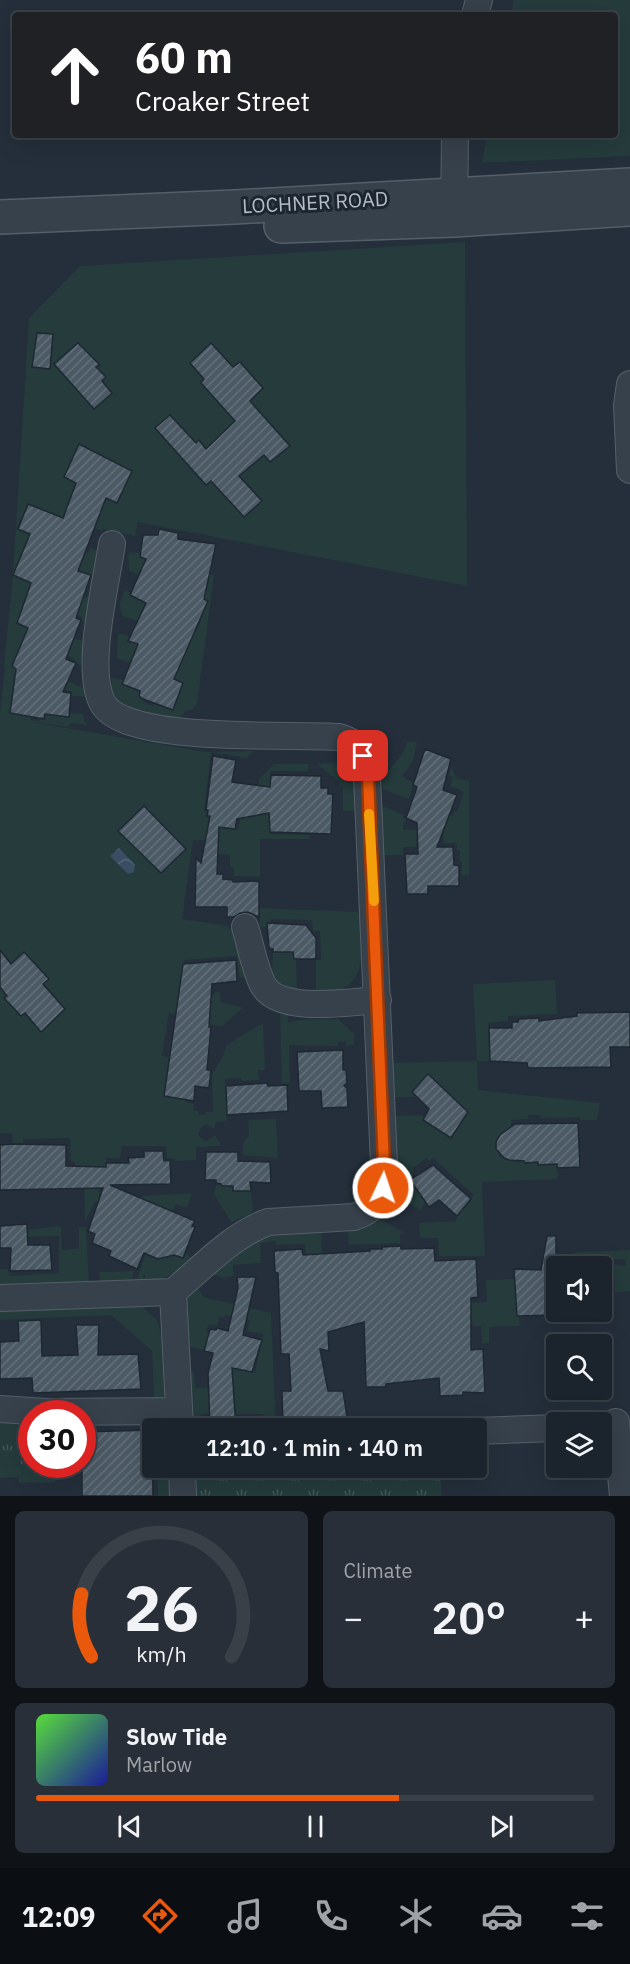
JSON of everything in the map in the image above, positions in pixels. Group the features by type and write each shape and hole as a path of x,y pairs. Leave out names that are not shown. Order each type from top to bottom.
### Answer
{"street":[{"path":"453,207 455,138"},
{"name":"LOCHNER ROAD","path":"0,237 453,207 630,184"},
{"name":"LOCHNER ROAD","path":"0,218 235,207 630,208"},
{"path":"630,384 627,406 630,470"},
{"path":"0,1298 173,1292 255,1226 268,1222 354,1217 364,1213 378,1198 383,1188 378,1000 368,777 360,748 339,737 212,734 160,729 129,723 112,714 102,704 97,685 95,659 112,544"},
{"path":"245,927 264,986 277,998 309,1003 378,1000"},
{"path":"173,1292 179,1418"},
{"path":"0,1409 160,1418"},
{"path":"616,1420 623,1496"},
{"path":"487,1431 546,1428"},
{"path":"182,1478 183,1496"}],"green space":[{"path":"514,0 630,0 630,156 482,163 486,138 618,138 618,12 512,12"},
{"path":"465,242 467,586 138,522 135,536 104,529 102,531 83,524 67,509 63,518 28,504 16,529 67,548 68,545 88,553 90,548 101,552 99,582 93,580 92,576 24,549 13,575 29,318 80,266"},
{"path":"131,552 140,553 140,557 159,561 159,567 214,575 197,704 191,710 187,710 176,722 138,715 113,698 112,678 124,680 123,684 140,691 144,698 143,702 173,710 183,683 117,658 118,634 130,637 129,641 148,649 139,619 137,621 122,616 120,605 124,591 131,592 130,596 149,604 147,608 197,630 208,601 140,572 139,575 129,571 128,555"},
{"path":"13,575 61,596 82,600 84,596 95,600 93,626 82,621 83,617 26,599 17,623 35,630 89,643 90,669 76,663 73,658 24,639 12,667 29,675 66,684 68,681 88,690 86,697 72,696 72,692 67,690 14,686 31,716 30,720 40,721 40,718 44,719 45,714 68,717 69,713 83,714 87,725 70,723 69,727 32,722 205,752 254,751 246,758 211,752 204,811 208,812 207,816 210,816 209,826 238,830 242,810 259,813 259,779 274,764 309,764 308,771 270,771 270,787 265,787 265,813 269,813 270,834 310,835 310,839 260,839 260,877 234,876 234,868 230,867 230,855 216,854 217,840 193,840 182,919 228,926 243,947 246,977 239,977 237,956 184,960 178,992 211,997 211,994 220,992 221,1002 243,1008 222,1026 208,1024 197,1016 169,1013 162,1056 169,1057 164,1096 185,1099 185,1102 194,1104 193,1110 198,1111 198,1114 205,1115 206,1112 213,1112 212,1075 223,1056 226,1045 263,1023 265,1070 258,1070 259,1080 225,1079 227,1121 216,1122 214,1129 203,1125 198,1134 206,1141 216,1135 220,1146 196,1147 196,1160 167,1159 166,1146 122,1146 120,1159 106,1158 107,1174 99,1175 99,1199 192,1193 187,1208 176,1204 172,1213 117,1211 95,1202 85,1221 84,1181 77,1181 75,1162 71,1161 70,1138 23,1139 25,1163 14,1165 12,1133 0,1133 0,713"},
{"path":"407,742 417,742 413,761 402,776 414,782 409,799 383,789 380,783 402,754"},
{"path":"341,762 355,776 356,811 343,811 343,786 339,786 339,782 317,764"},
{"path":"452,766 456,778 469,781 469,875 462,875 462,862 457,843 443,843 444,831 439,830 445,813 453,816 454,811 457,812 464,792 450,786 453,777 449,775"},
{"path":"385,807 404,815 406,820 403,830 421,830 420,843 416,843 416,847 403,847 403,855 379,855 379,809"},
{"path":"260,908 361,912 361,959 354,980 346,987 335,991 316,991 316,960 321,960 320,931 313,931 312,920 270,919 270,927 260,927"},
{"path":"273,952 293,952 294,959 296,959 297,994 283,990 272,976"},
{"path":"555,980 557,1014 508,1016 508,1021 488,1023 490,1061 477,1061 473,984"},
{"path":"288,1014 288,1023 299,1020 338,1019 354,1034 354,1045 346,1046 346,1041 338,1042 338,1046 289,1045 290,1083 282,1083 280,1015"},
{"path":"477,1061 478,1090 600,1103 597,1120 581,1120 580,1117 540,1118 540,1115 528,1115 528,1119 511,1120 511,1130 503,1134 498,1143 500,1156 509,1161 538,1162 538,1165 557,1164 558,1179 482,1182 485,1256 439,1256 438,1238 420,1238 419,1223 456,1221 457,1216 474,1195 433,1158 429,1161 426,1158 413,1168 413,1176 409,1179 425,1202 421,1210 388,1194 389,1116 420,1115 424,1117 468,1112 417,1097 388,1097 386,1063"},
{"path":"276,1119 278,1158 243,1155 243,1143 249,1136 248,1120"},
{"path":"216,1185 233,1187 233,1191 251,1191 253,1209 251,1214 231,1222 214,1194"},
{"path":"374,1215 404,1233 400,1234 400,1243 349,1245 347,1223"},
{"path":"321,1225 324,1305 307,1262 305,1244 276,1245 275,1241 260,1243 261,1263 233,1265 233,1276 224,1278 212,1274 253,1234"},
{"path":"59,1226 62,1250 79,1248 79,1227 86,1227 89,1283 0,1286 0,1269 8,1269 9,1276 59,1273 59,1236 27,1237 27,1230"},
{"path":"630,1250 630,1291 615,1293 614,1265 626,1266 625,1259 612,1259 612,1256 576,1256 575,1252"},
{"path":"146,1253 158,1259 169,1254 183,1259 186,1253 192,1259 165,1277 145,1280 145,1275 143,1275 143,1279 137,1279"},
{"path":"134,1271 132,1279 100,1282 99,1272"},
{"path":"515,1279 520,1326 489,1327 489,1343 482,1344 481,1326 473,1326 473,1322 461,1323 429,1305 487,1302 486,1280"},
{"path":"198,1286 203,1297 271,1313 276,1418 263,1418 263,1414 235,1414 232,1380 234,1361 242,1364 241,1370 255,1373 263,1334 247,1331 250,1320 246,1319 248,1312 233,1309 231,1316 219,1317 217,1326 209,1324 206,1331 210,1332 204,1350 182,1345 184,1323 188,1322 187,1318 181,1319 181,1302"},
{"path":"140,1304 157,1320 162,1338 165,1392 163,1397 154,1399 152,1351 111,1315 0,1320 0,1306"},
{"path":"188,1370 194,1372 195,1388 210,1387 210,1414 186,1418"},
{"path":"0,1417 18,1418 18,1464 0,1465"},
{"path":"18,1464 18,1477 0,1478 0,1465"},
{"path":"19,1478 55,1478 55,1482 19,1483"},
{"path":"157,1478 168,1478 169,1496 158,1496"},
{"path":"187,1478 440,1478 442,1496 188,1496"}],"water":[{"path":"119,848 135,865 134,872 128,874 110,856"}],"building":[{"path":"37,333 53,334 50,369 32,367"},
{"path":"78,343 100,365 96,367 106,377 102,381 112,393 94,409 54,364"},
{"path":"211,343 233,367 240,362 263,388 250,401 290,446 270,462 264,455 239,476 262,501 244,517 211,481 206,485 155,428 170,415 196,443 199,440 206,449 235,421 201,383 204,379 190,363"},
{"path":"79,444 132,471 117,503 106,498 78,571 91,575 76,618 81,620 66,659 76,663 63,692 71,693 69,717 45,714 44,719 10,713 16,669 12,666 28,628 17,623 31,583 13,575 30,534 18,529 28,504 63,518 76,483 64,477"},
{"path":"159,529 178,533 178,539 216,544 204,599 208,601 174,679 183,683 173,710 143,699 139,696 140,691 122,684 138,644 128,641 146,603 130,595 146,559 140,557 143,535 158,535"},
{"path":"425,749 451,759 443,790 457,795 437,847 453,847 454,865 459,866 459,886 428,886 428,894 407,894 405,854 418,854 417,823 406,818 417,787 413,785"},
{"path":"213,756 236,760 232,782 270,787 271,775 321,776 321,788 328,788 328,794 333,794 331,834 270,832 269,813 237,819 235,829 219,827 217,874 223,874 223,879 233,880 233,882 259,881 259,917 248,912 227,917 227,907 195,907 196,858 201,863 210,816 207,816 208,810 206,810"},
{"path":"144,806 186,849 161,873 118,831"},
{"path":"267,923 306,925 316,938 316,959 294,959 293,952 273,952 273,949 269,948"},
{"path":"0,950 11,964 24,952 49,979 43,984 65,1009 41,1032 25,1013 21,1016 4,998 7,996 0,987"},
{"path":"236,960 237,981 212,984 207,1070 211,1070 209,1088 195,1086 194,1101 164,1096 183,964"},
{"path":"630,1012 630,1047 610,1047 611,1067 528,1068 527,1063 490,1061 489,1028 512,1028 512,1022 518,1022 519,1019 539,1018 539,1021 577,1016 577,1013"},
{"path":"343,1050 343,1070 346,1070 347,1083 344,1086 347,1088 348,1107 322,1108 321,1091 299,1091 297,1052"},
{"path":"428,1074 468,1112 451,1138 423,1120 429,1109 412,1092"},
{"path":"267,1083 268,1086 287,1085 288,1111 227,1115 226,1086"},
{"path":"578,1123 580,1167 557,1168 557,1164 538,1165 538,1162 525,1163 509,1160 496,1149 496,1142 500,1135 515,1124"},
{"path":"0,1145 66,1145 66,1166 106,1167 106,1163 129,1163 128,1158 144,1157 144,1151 163,1151 164,1161 170,1160 171,1184 110,1185 195,1221 192,1226 195,1227 183,1258 174,1255 158,1259 144,1253 137,1269 109,1256 111,1251 92,1243 95,1234 88,1231 103,1188 0,1190"},
{"path":"206,1152 238,1152 238,1161 270,1162 271,1183 250,1182 251,1191 233,1191 233,1186 222,1186 216,1183 216,1180 205,1180"},
{"path":"433,1165 471,1199 457,1216 439,1200 429,1207 410,1180"},
{"path":"27,1224 28,1245 50,1245 52,1270 10,1271 11,1248 0,1248 0,1226"},
{"path":"547,1236 556,1236 556,1256 546,1256 546,1315 517,1316 514,1269 541,1270"},
{"path":"382,1247 434,1248 435,1261 476,1259 478,1297 471,1298 471,1350 483,1349 485,1393 463,1392 463,1395 440,1396 439,1378 386,1384 386,1387 366,1387 364,1322 328,1332 329,1351 320,1349 328,1391 343,1391 347,1418 283,1418 282,1391 291,1391 289,1354 281,1354 278,1273 275,1272 274,1251 302,1249 303,1255 370,1251 370,1249 382,1249"},
{"path":"237,1277 256,1277 243,1335 262,1340 252,1372 232,1368 235,1418 210,1418 208,1373 213,1353 204,1351 210,1329 228,1331 238,1288"},
{"path":"41,1320 42,1356 78,1355 76,1325 99,1325 98,1355 138,1354 141,1389 33,1393 32,1378 0,1379 0,1342 19,1341 18,1321"},
{"path":"142,1430 142,1478 153,1478 153,1496 82,1496 82,1478 96,1478 96,1432"}],"slow traffic":[{"path":"369,814 374,901"}],"route":[{"path":"363,756 368,777 378,1000 383,1188"}]}
